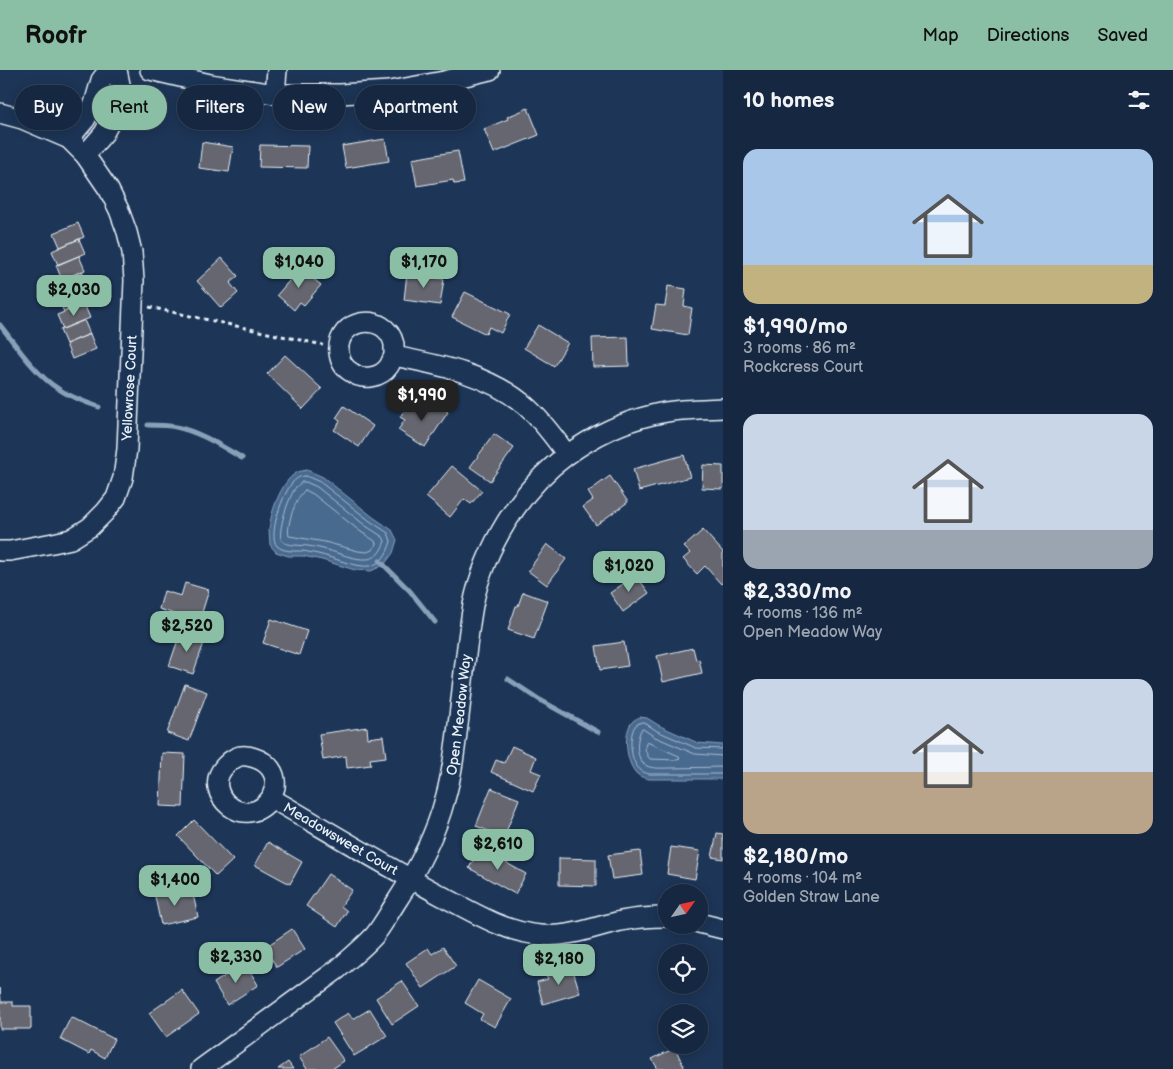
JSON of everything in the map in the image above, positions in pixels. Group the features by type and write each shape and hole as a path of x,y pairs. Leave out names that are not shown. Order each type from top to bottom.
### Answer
{"street":[{"path":"0,113 22,118 69,139 85,120 94,104 101,80 109,70"},
{"path":"85,155 104,133 113,116 121,90 116,70"},
{"path":"150,70 210,84 273,94"},
{"path":"275,85 276,70"},
{"path":"345,94 389,91 490,70"},
{"name":"Yellowrose Court","path":"0,551 19,550 71,539 90,527 116,498 123,478 127,449 134,280 133,261 127,232 109,190 85,155 69,139"},
{"path":"358,323 376,323 385,328 390,336 394,345 394,356 389,367 382,373 372,377 362,377 353,374 345,367 340,358 338,347 342,336 348,328 358,323"},
{"path":"394,356 434,364 485,380 506,392 526,406 543,423 567,455"},
{"name":"Open Meadow Way","path":"201,1069 338,969 356,953 374,935 411,880 435,830 453,768 474,604 481,573 507,520 524,497 544,474 567,455 624,424 652,414 680,410 723,408"},
{"name":"Meadowsweet Court","path":"271,798 411,880 489,921 515,931 539,936 561,936 629,920 658,917"},
{"path":"708,925 723,929"}],"path":[{"path":"133,303 320,345 338,347"}],"water":[{"path":"307,470 323,477 392,530 397,540 393,553 384,565 371,571 355,570 303,556 288,556 276,552 270,545 270,522 281,490 296,473"},
{"path":"640,717 647,718 698,743 723,745 723,779 649,779 638,775 633,769 628,756 627,733 634,720"}],"building":[{"path":"528,108 539,135 494,153 484,129"},
{"path":"385,139 389,161 346,168 342,146"},
{"path":"202,142 233,147 229,172 199,168"},
{"path":"260,145 308,146 307,168 259,167"},
{"path":"458,151 464,183 454,184 453,180 417,186 412,159"},
{"path":"78,223 84,237 60,247 54,233"},
{"path":"79,239 85,253 58,265 52,251"},
{"path":"79,256 85,270 62,280 56,265"},
{"path":"222,258 238,276 230,283 238,293 221,308 197,281"},
{"path":"300,268 321,285 304,305 300,302 294,310 277,295"},
{"path":"82,271 88,285 63,296 57,282"},
{"path":"407,273 444,279 440,305 404,300"},
{"path":"668,286 686,289 684,306 692,308 688,335 652,329 656,305 665,306"},
{"path":"81,288 87,302 64,312 58,298"},
{"path":"465,292 510,314 501,333 489,327 486,334 452,317"},
{"path":"84,304 90,318 63,329 57,315"},
{"path":"84,320 90,334 66,344 60,330"},
{"path":"538,325 568,343 554,366 524,348"},
{"path":"90,334 96,349 72,359 66,344"},
{"path":"628,337 629,366 593,367 592,338"},
{"path":"285,355 322,389 303,409 267,374"},
{"path":"430,400 448,412 425,447 398,430 405,420 400,417 409,403 422,412"},
{"path":"344,406 373,426 359,447 334,430 340,421 336,418"},
{"path":"494,434 514,448 490,481 470,467"},
{"path":"684,455 690,477 639,491 633,469"},
{"path":"703,465 723,466 723,489 702,488"},
{"path":"452,466 482,491 471,504 464,499 450,517 426,497"},
{"path":"610,476 628,502 596,525 583,507 593,500 588,492"},
{"path":"703,530 723,552 723,582 721,584 705,566 697,574 683,559 690,553 684,547"},
{"path":"547,544 566,559 547,585 528,571"},
{"path":"636,575 649,593 623,612 610,593"},
{"path":"185,583 209,590 199,622 159,609 164,591 181,596"},
{"path":"523,592 548,601 534,639 508,630"},
{"path":"271,619 307,631 299,655 263,643"},
{"path":"181,631 205,640 193,674 169,666"},
{"path":"624,642 628,666 600,670 596,646"},
{"path":"693,648 696,660 699,659 702,673 663,682 657,656"},
{"path":"185,684 207,692 189,741 167,733"},
{"path":"367,727 368,738 383,736 386,757 370,759 371,765 347,768 346,756 323,760 319,734"},
{"path":"512,746 536,757 531,770 541,774 533,791 491,772 496,760 504,763"},
{"path":"162,753 185,754 183,807 160,806"},
{"path":"491,788 519,799 504,837 476,826"},
{"path":"194,820 233,860 216,876 178,836"},
{"path":"717,833 723,834 723,859 712,857"},
{"path":"268,842 302,862 290,884 255,865"},
{"path":"671,847 700,851 695,879 667,874"},
{"path":"480,848 526,874 515,894 469,868"},
{"path":"640,851 643,875 612,879 608,855"},
{"path":"559,858 596,859 596,886 559,885"},
{"path":"328,874 352,890 341,906 347,911 337,927 306,906"},
{"path":"169,889 171,899 193,894 198,917 161,925 154,892"},
{"path":"292,929 305,949 277,967 264,948"},
{"path":"443,947 456,966 423,988 406,963 428,948 432,954"},
{"path":"245,963 258,985 227,1005 214,983"},
{"path":"572,967 580,993 543,1004 537,982 548,979 546,975"},
{"path":"478,980 511,999 495,1027 480,1019 483,1014 465,1003"},
{"path":"402,981 419,1006 392,1024 376,998"},
{"path":"0,988 1,1002 13,1002 13,1006 31,1006 31,1029 0,1029"},
{"path":"182,990 199,1014 166,1037 149,1013"},
{"path":"370,1009 387,1036 354,1056 333,1023 348,1013 353,1019"},
{"path":"71,1017 114,1039 105,1058 91,1050 89,1054 60,1039"},
{"path":"327,1037 344,1061 332,1069 307,1069 299,1057"},
{"path":"662,1054 678,1054 685,1069 658,1069 652,1059"},
{"path":"288,1062 293,1069 278,1069"}],"waterway":[{"path":"0,325 27,359 49,382 72,397 99,407"},
{"path":"148,425 173,426 185,429 210,440 242,458"},
{"path":"380,561 410,591 435,622"},
{"path":"508,679 540,700 598,732"}]}
